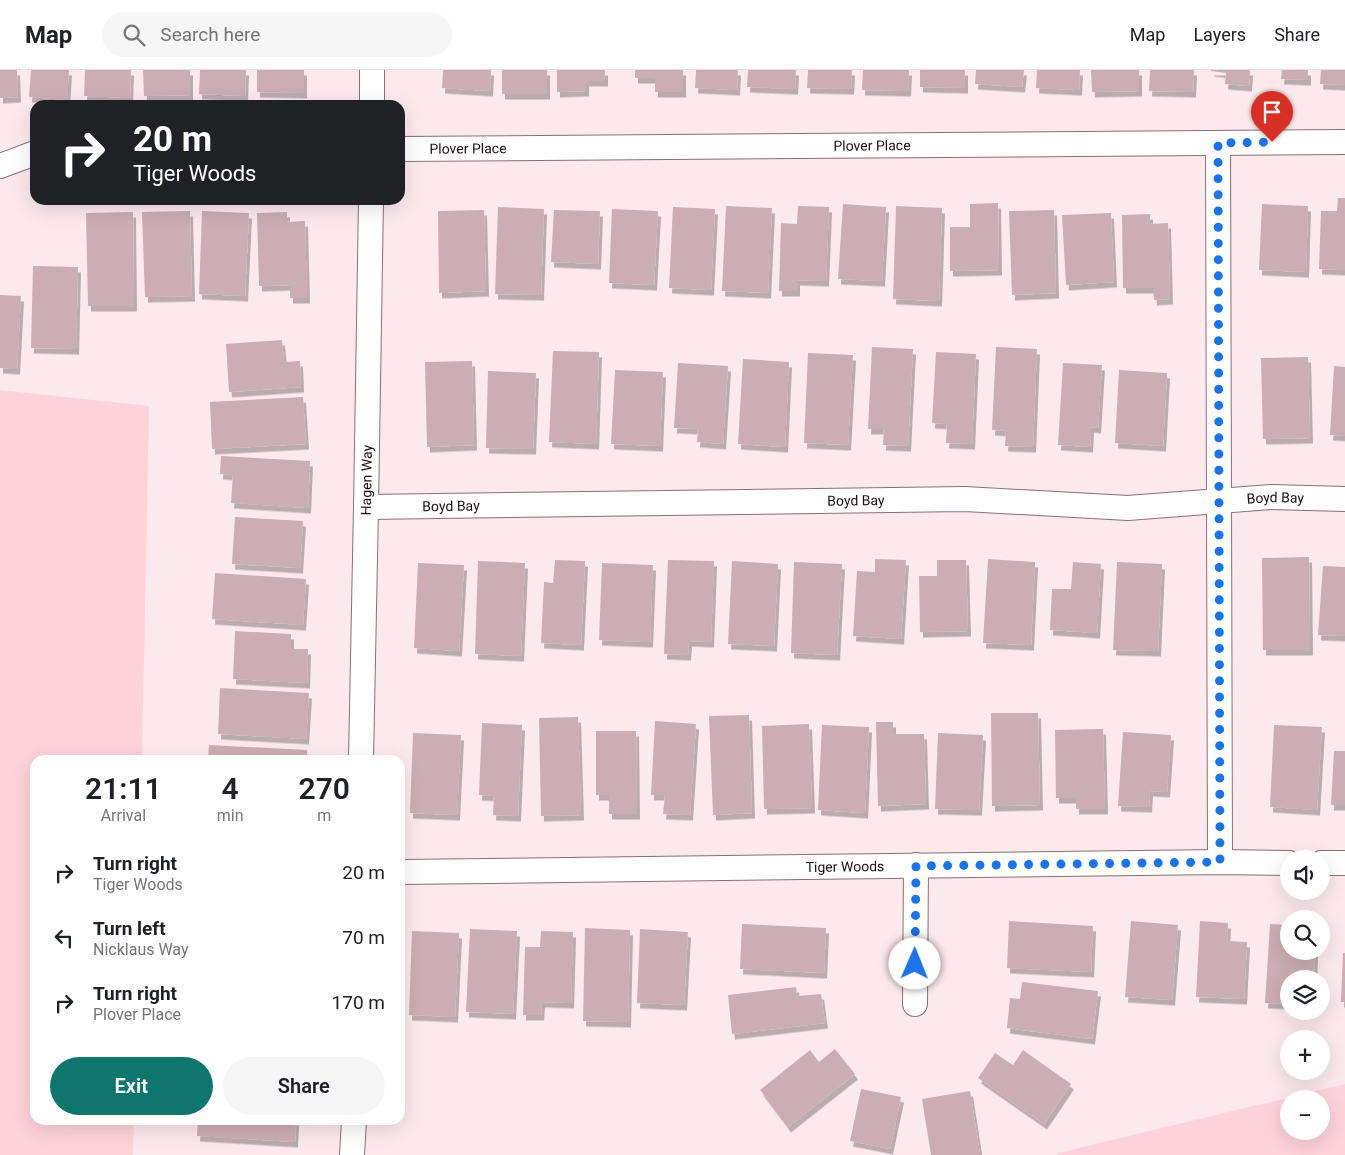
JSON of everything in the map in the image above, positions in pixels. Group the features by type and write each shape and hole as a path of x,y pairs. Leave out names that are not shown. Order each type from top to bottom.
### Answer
{"street":[{"path":"372,70 372,100"},
{"name":"Plover Place","path":"405,149 1345,142"},
{"path":"1218,143 1220,862"},
{"path":"0,166 30,155"},
{"name":"Hagen Way","path":"361,755 370,205"},
{"name":"Boyd Bay","path":"366,508 965,499 1128,508 1271,497 1345,499"},
{"name":"Tiger Woods","path":"405,872 1280,863"},
{"path":"1330,863 1345,863"},
{"path":"914,1004 916,866"},
{"path":"352,1155 354,1125"}],"shaded area":[{"path":"0,390 149,406 142,755 30,755 30,1125 134,1125 133,1155 0,1155"},
{"path":"1345,1084 1345,1155 1056,1155 1280,1100 1280,1140 1330,1140 1330,1090 1320,1090"}],"building":[{"path":"0,70 17,70 18,97 0,98"},
{"path":"31,70 69,70 67,100 29,97"},
{"path":"85,70 131,70 130,98 84,96"},
{"path":"143,70 190,70 190,95 144,96"},
{"path":"200,70 246,70 245,96 199,94"},
{"path":"257,70 304,70 304,93 257,92"},
{"path":"443,70 491,70 490,91 442,88"},
{"path":"502,70 547,70 547,94 502,94"},
{"path":"557,70 605,70 605,81 586,81 586,91 557,92"},
{"path":"635,70 683,70 683,92 655,92 655,78 635,78"},
{"path":"696,70 738,70 737,90 695,88"},
{"path":"748,70 796,70 795,89 747,87"},
{"path":"808,70 852,70 851,89 807,88"},
{"path":"863,70 909,70 908,91 862,90"},
{"path":"920,70 965,70 965,88 920,87"},
{"path":"976,70 1024,70 1022,87 975,84"},
{"path":"1037,70 1080,70 1079,90 1036,88"},
{"path":"1091,70 1139,70 1139,91 1092,92"},
{"path":"1150,70 1194,70 1193,92 1149,91"},
{"path":"1211,70 1250,70 1249,86 1225,84 1226,73"},
{"path":"1282,70 1308,70 1308,80 1281,79"},
{"path":"1321,70 1345,70 1345,85 1320,84"},
{"path":"1338,198 1345,198 1345,270 1319,269 1321,211 1337,211"},
{"path":"998,203 999,270 950,271 950,227 970,227 970,204"},
{"path":"843,204 886,207 882,281 838,279"},
{"path":"1262,204 1308,206 1306,272 1259,270"},
{"path":"726,206 772,208 768,293 722,291"},
{"path":"798,206 829,207 826,281 797,280 797,291 779,291 781,223 797,224"},
{"path":"896,206 942,208 939,301 893,299"},
{"path":"498,207 544,209 541,295 495,294"},
{"path":"673,207 715,209 711,290 669,288"},
{"path":"612,209 658,211 654,285 609,283"},
{"path":"484,210 486,291 439,293 438,211"},
{"path":"554,210 600,211 598,264 551,262"},
{"path":"1054,210 1056,293 1012,295 1009,211"},
{"path":"190,211 192,296 145,297 142,212"},
{"path":"202,211 249,213 245,296 199,294"},
{"path":"133,212 134,306 88,306 86,213"},
{"path":"287,212 287,222 305,221 307,298 290,298 290,285 259,286 257,213"},
{"path":"1111,213 1114,282 1066,285 1062,215"},
{"path":"1150,214 1150,224 1168,223 1170,299 1154,300 1153,288 1123,288 1122,215"},
{"path":"33,266 78,267 76,349 31,348"},
{"path":"0,295 21,296 17,369 0,368"},
{"path":"282,340 284,362 300,361 301,387 229,392 226,344"},
{"path":"872,347 913,349 908,446 883,445 884,429 868,429"},
{"path":"996,347 1037,349 1033,447 1005,446 1006,431 992,430"},
{"path":"553,351 599,352 596,444 549,442"},
{"path":"936,352 976,354 972,444 946,443 947,424 932,423"},
{"path":"808,353 853,355 848,445 804,443"},
{"path":"1308,357 1310,438 1263,439 1261,358"},
{"path":"743,359 789,362 785,447 738,444"},
{"path":"472,361 474,445 427,447 425,362"},
{"path":"678,363 728,366 723,444 697,442 698,429 674,428"},
{"path":"1063,363 1102,365 1098,428 1091,427 1090,447 1058,445"},
{"path":"1334,366 1345,367 1345,436 1330,435"},
{"path":"615,370 663,372 660,446 611,444"},
{"path":"1119,370 1167,373 1163,446 1115,443"},
{"path":"488,371 536,373 533,449 486,448"},
{"path":"303,397 306,444 212,449 210,402"},
{"path":"221,456 310,461 308,508 231,503 233,475 220,474"},
{"path":"235,517 303,521 300,568 232,564"},
{"path":"1309,557 1310,650 1263,650 1262,558"},
{"path":"875,559 906,560 901,639 853,636 857,571 875,572"},
{"path":"988,559 1035,562 1031,645 983,643"},
{"path":"555,560 585,561 581,645 541,643 544,582 553,583"},
{"path":"668,560 714,561 711,642 689,641 688,655 664,654"},
{"path":"937,560 966,560 968,631 920,632 919,576 937,576"},
{"path":"478,561 525,563 521,656 475,654"},
{"path":"732,561 778,564 774,646 728,644"},
{"path":"794,562 842,564 837,655 791,653"},
{"path":"1073,562 1101,564 1097,633 1050,630 1052,589 1071,589"},
{"path":"1117,562 1162,564 1158,651 1113,650"},
{"path":"418,563 464,565 459,651 414,648"},
{"path":"602,563 653,565 650,642 599,640"},
{"path":"1323,566 1345,567 1345,636 1318,635"},
{"path":"215,573 306,579 303,625 212,619"},
{"path":"235,631 291,634 291,649 308,649 307,683 233,679"},
{"path":"220,688 309,693 306,739 218,734"},
{"path":"991,713 1038,713 1040,805 992,806"},
{"path":"749,715 752,813 713,815 709,716"},
{"path":"578,717 581,815 541,816 539,718"},
{"path":"655,721 696,724 690,815 663,814 665,795 651,795"},
{"path":"876,722 893,722 893,734 924,734 926,804 878,806"},
{"path":"482,723 522,725 518,816 493,815 494,796 479,795"},
{"path":"809,724 812,808 764,809 762,726"},
{"path":"822,725 869,727 865,813 818,810"},
{"path":"1274,725 1322,727 1317,810 1270,807"},
{"path":"1103,729 1105,809 1076,809 1076,798 1056,798 1055,730"},
{"path":"596,731 636,731 637,814 609,814 609,795 596,795"},
{"path":"1123,732 1171,735 1167,792 1150,791 1149,807 1118,806"},
{"path":"413,733 461,735 457,815 410,813"},
{"path":"938,733 983,735 979,810 935,809"},
{"path":"209,745 307,750 307,755 208,755"},
{"path":"1334,751 1345,751 1345,805 1331,805"},
{"path":"1009,921 1093,926 1091,972 1007,968"},
{"path":"1131,921 1178,925 1172,1000 1125,997"},
{"path":"1200,921 1228,923 1227,941 1247,942 1244,999 1196,997"},
{"path":"742,924 826,928 824,973 740,969"},
{"path":"1270,924 1280,925 1280,960 1315,960 1314,970 1280,970 1280,1004 1265,1003"},
{"path":"585,928 630,930 628,1022 583,1021"},
{"path":"470,929 517,931 513,1014 466,1012"},
{"path":"640,929 688,932 684,1005 637,1003"},
{"path":"412,931 459,933 455,1017 409,1015"},
{"path":"541,931 573,932 571,1003 542,1002 541,1015 523,1015 525,947 540,947"},
{"path":"1343,953 1345,953 1345,1002 1341,1002"},
{"path":"1022,982 1098,991 1092,1039 1007,1028 1010,998 1020,999"},
{"path":"796,987 797,996 821,994 825,1023 732,1034 728,995"},
{"path":"835,1049 855,1074 788,1127 760,1090 810,1050 819,1062"},
{"path":"1023,1050 1071,1084 1044,1124 978,1078 995,1053 1013,1065"},
{"path":"861,1089 901,1097 890,1149 850,1141"},
{"path":"970,1091 980,1155 931,1155 922,1099"},
{"path":"198,1125 296,1125 295,1142 197,1136"}],"route":[{"path":"915,964 916,866 1220,862 1218,143 1272,142"}]}
